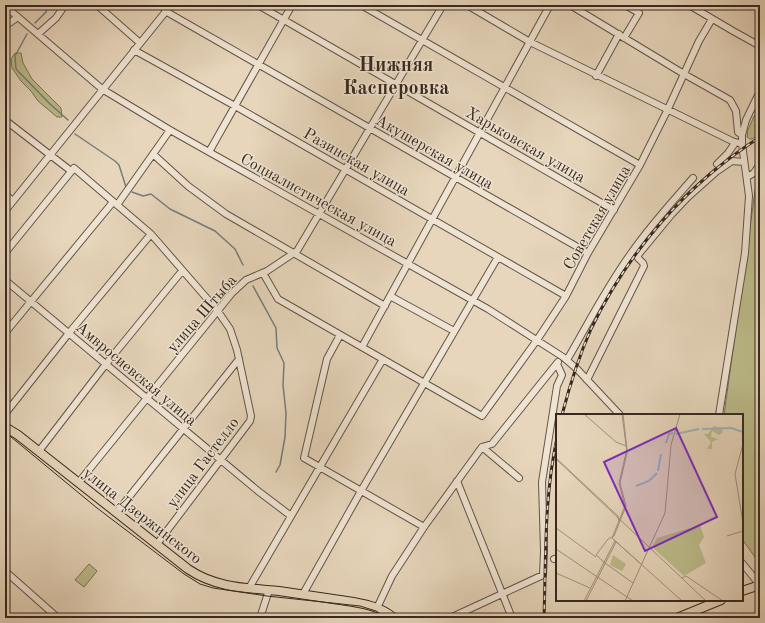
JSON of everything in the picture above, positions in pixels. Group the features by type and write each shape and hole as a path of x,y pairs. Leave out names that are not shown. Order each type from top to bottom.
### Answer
{"main road":[{"name":"улица Дзержинского","path":"5,427 39,451 200,577 223,585 303,594 352,602 386,611 394,618"},
{"path":"743,591 760,585"},
{"path":"677,618 719,601"}],"street":[{"path":"38,34 56,18 65,5"},
{"path":"97,5 140,43"},
{"path":"5,211 171,5"},
{"name":"Харьковская улица","path":"258,5 614,210"},
{"path":"209,152 292,5"},
{"path":"361,5 640,165"},
{"name":"улица Штыба","path":"79,482 232,293 246,280 263,273 297,251 443,5"},
{"path":"467,5 530,42 596,76 738,143 747,177 749,196 748,212 745,253 719,414"},
{"path":"362,347 550,5"},
{"path":"570,5 730,100 736,111 738,132 742,134"},
{"path":"596,76 621,36 639,13 625,5"},
{"path":"689,5 760,46"},
{"path":"701,12 705,5"},
{"name":"Социалистическая улица","path":"5,6 102,89 170,130 472,301 565,358 619,414"},
{"name":"Акушерская улица","path":"165,11 588,253"},
{"path":"5,26 18,16"},
{"name":"Советская улица","path":"424,383 482,416 537,340 566,296 588,253 640,165 668,111 699,41 712,19"},
{"name":"Разинская улица","path":"134,50 235,106 566,296"},
{"path":"717,164 738,143 746,120 760,91"},
{"name":"улица Гастелло","path":"5,120 50,155 73,170 151,234 217,310 230,329 239,359 251,416 250,421 157,544"},
{"path":"5,333 115,204 170,130"},
{"path":"153,154 188,186 226,214 385,306"},
{"path":"587,380 644,266 638,258 638,255 671,215 716,172 731,161 734,160 744,162"},
{"path":"747,177 754,172 760,164"},
{"path":"5,253 73,170"},
{"path":"377,608 392,576 424,527 482,446 492,444 557,364 565,358 631,253 692,178"},
{"path":"5,195 13,201"},
{"path":"5,414 68,333 151,234"},
{"path":"303,594 361,491 498,257"},
{"path":"39,451 106,364 182,271"},
{"path":"263,273 278,299 424,383"},
{"name":"Амвросиевская улица","path":"5,280 220,460 290,516"},
{"path":"390,296 454,331"},
{"path":"340,335 327,359 304,458 424,527"},
{"path":"117,512 239,359"},
{"path":"249,588 383,359"},
{"path":"450,618 459,616 543,575 544,551 542,482 556,389 562,375 557,364"},
{"path":"482,446 519,478"},
{"path":"457,481 512,618"},
{"path":"743,564 760,585"},
{"path":"5,570 58,618"},
{"path":"260,618 269,590"}],"shaded area":[{"path":"15,53 21,53 23,63 32,79 61,108 62,117 57,117 38,101 21,81 12,68 11,59"},
{"path":"758,113 760,115 760,134 750,139 747,137 748,130 754,116"},
{"path":"760,168 760,564 743,540 743,414 724,414 756,184"},
{"path":"89,564 97,571 84,587 75,580"}],"waterway":[{"path":"35,23 46,12 48,5"},
{"path":"27,34 15,56 16,69 68,120"},
{"path":"75,134 119,165 126,187"},
{"path":"132,192 143,196 151,194 170,209 215,231 235,249 243,265"},
{"path":"253,286 276,328 277,348 284,363 283,385 286,413 285,437 280,465 276,472"}],"tram line":[{"path":"5,432 97,508 184,574 200,584 213,588 267,596 360,606 376,611 387,618"}],"railway":[{"path":"562,414 575,371 591,329 623,272 662,221 684,198 708,176 760,137"},
{"path":"544,618 548,505 556,444"}],"district":[{"name":"Нижняя Касперовка","path":"396,76"}]}
